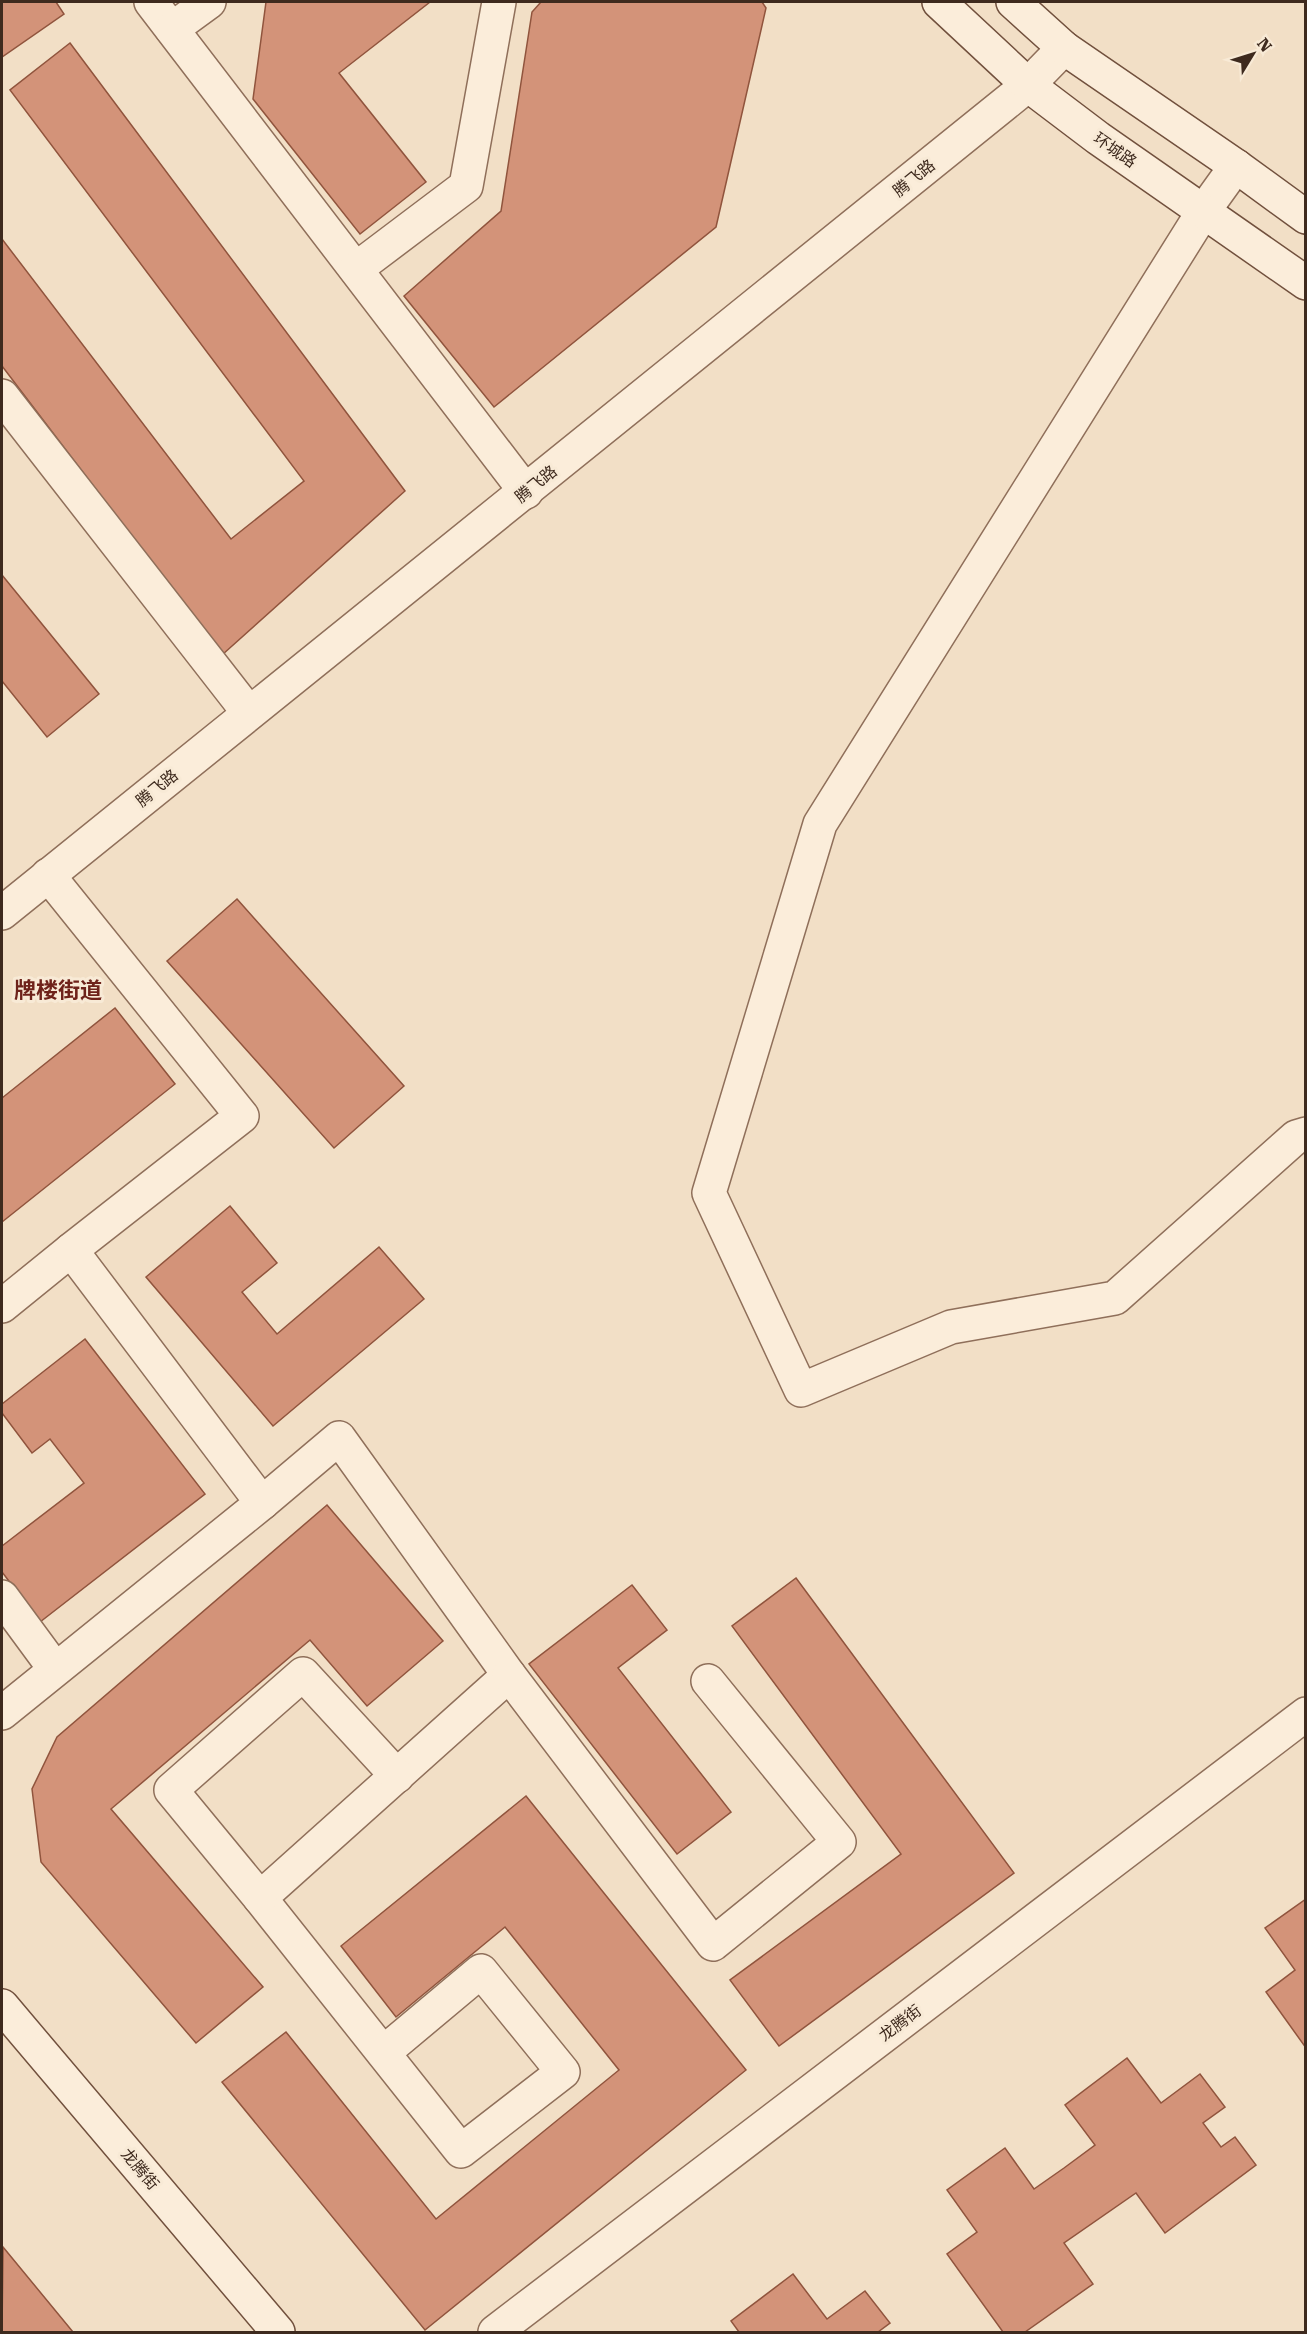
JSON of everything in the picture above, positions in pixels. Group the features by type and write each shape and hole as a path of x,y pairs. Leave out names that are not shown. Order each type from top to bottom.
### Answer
{"street":[{"path":"152,2 526,492"},
{"path":"172,29 209,2"},
{"path":"356,268 466,186 499,2"},
{"name":"环城路","path":"939,2 1028,86 1305,283"},
{"path":"1013,2 1064,48 1236,165 1305,217"},
{"name":"腾飞路","path":"2,913 1028,86 1064,48"},
{"path":"1236,165 1203,212 819,824 709,1193 801,1390 951,1327 1115,1298 1296,1137 1305,1134"},
{"path":"2,396 249,713"},
{"path":"2,1306 242,1116 48,875"},
{"path":"71,1250 262,1503"},
{"path":"2,1713 339,1438 509,1675 713,1944 839,1842 708,1681"},
{"path":"2,1597 56,1669"},
{"path":"383,2053 480,1971 562,2072 461,2151 171,1790 303,1674 397,1776"},
{"path":"260,1898 509,1675"},
{"name":"龙腾街","path":"495,2332 1305,1714"},
{"name":"龙腾街","path":"2,2006 278,2332"}],"building":[{"path":"2,2 56,2 64,14 2,57"},
{"path":"266,2 430,2 339,73 426,182 360,234 253,99"},
{"path":"541,2 762,2 766,8 716,227 494,407 404,296 501,211 532,12"},
{"path":"70,43 405,491 222,655 2,366 2,239 231,539 304,481 10,90"},
{"path":"2,575 99,694 47,737 2,681"},
{"path":"237,899 404,1086 334,1148 167,961"},
{"path":"115,1008 175,1084 2,1222 2,1098"},
{"path":"230,1206 277,1263 242,1292 277,1334 379,1247 424,1299 273,1426 146,1277"},
{"path":"85,1339 205,1494 40,1622 2,1572 2,1546 84,1483 50,1439 32,1453 2,1413 2,1404"},
{"path":"327,1505 443,1641 367,1706 310,1640 111,1809 263,1987 196,2043 41,1862 32,1789 57,1737"},
{"path":"796,1578 1014,1873 779,2046 730,1980 901,1854 732,1626"},
{"path":"632,1585 667,1630 618,1668 731,1812 677,1854 529,1664"},
{"path":"526,1796 746,2070 425,2330 222,2082 286,2032 436,2219 619,2070 505,1927 396,2017 341,1946"},
{"path":"1306,1899 1306,2048 1266,1992 1295,1970 1265,1928"},
{"path":"1127,2058 1161,2103 1200,2074 1225,2107 1203,2123 1221,2147 1235,2137 1256,2165 1165,2233 1136,2193 1064,2243 1093,2284 1025,2332 1003,2332 947,2254 977,2232 947,2190 1005,2148 1034,2189 1064,2168 1095,2145 1065,2105"},
{"path":"3,2247 73,2332 2,2332"},
{"path":"793,2274 827,2319 865,2291 890,2323 878,2332 739,2332 731,2321"}],"district":[{"name":"牌楼街道","path":"58,990"}]}
